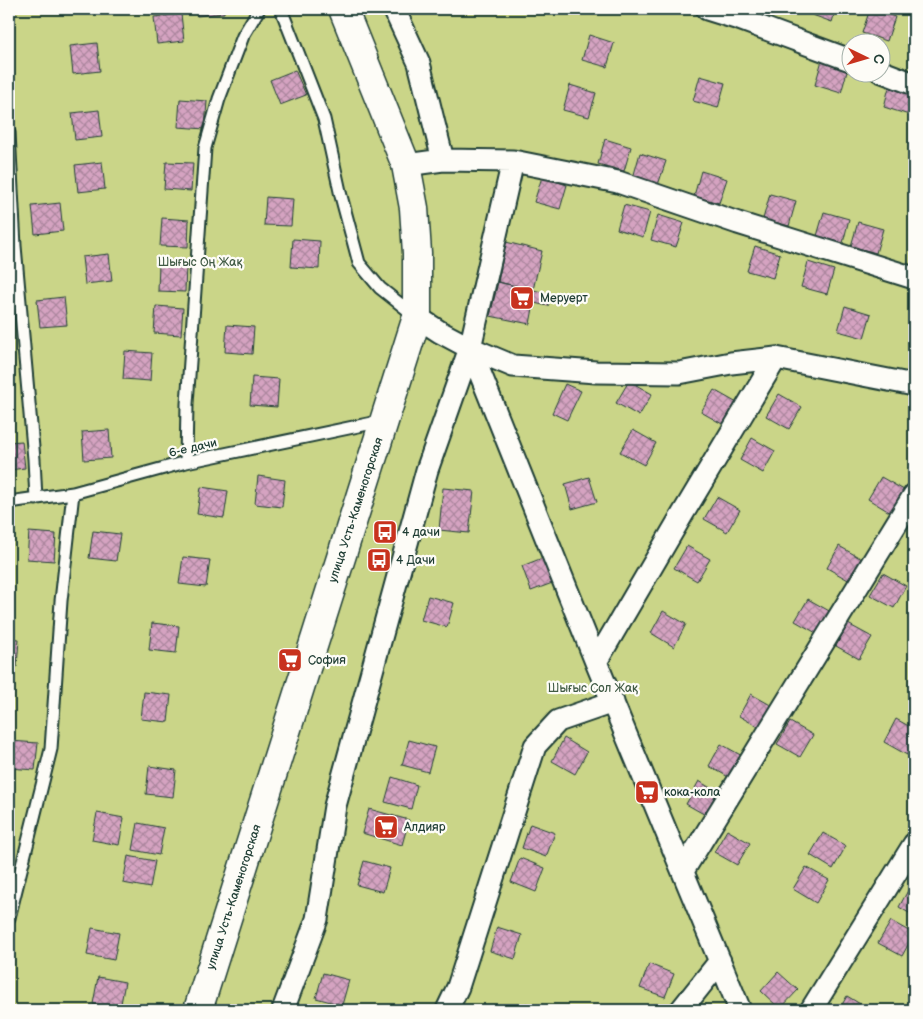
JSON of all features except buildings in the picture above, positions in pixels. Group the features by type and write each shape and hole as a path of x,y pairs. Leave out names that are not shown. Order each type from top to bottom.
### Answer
{"street":[{"name":"улица Усть-Каменогорская","path":"198,1010 416,317 417,244 414,208 406,165 343,9"},
{"path":"394,9 419,63 442,160"},
{"path":"707,9 840,56"},
{"path":"890,76 914,84"},
{"path":"406,165 442,160 513,161 618,182 738,223 914,278"},
{"path":"283,1010 317,919 335,806 427,470 470,348 513,161"},
{"path":"416,317 470,348 514,366 596,372 679,373 731,362 776,358 914,385"},
{"path":"470,348 596,662 740,1010"},
{"path":"596,662 686,506 776,358"},
{"path":"683,871 914,495"},
{"path":"447,1010 458,987 535,746 558,721 613,702"},
{"path":"812,1010 914,844"},
{"path":"680,1010 720,961"}],"lane":[{"path":"186,462 186,404 205,148 219,99 243,36 259,9"},
{"path":"281,9 324,119 341,196 359,263 380,288 416,317"},
{"path":"9,133 15,246 36,499"},
{"name":"6-е дачи","path":"9,502 74,493 186,462 384,420"},
{"path":"9,918 51,749 61,601 74,493"}],"green space":[{"name":"Шығыс Сол Жақ","path":"9,9 914,9 914,1010 9,1010"}],"place":[{"name":"Меруерт","path":"522,298"},
{"name":"4 дачи","path":"385,532"},
{"name":"4 Дачи","path":"379,560"},
{"name":"София","path":"290,660"},
{"name":"кока-кола","path":"647,792"},
{"name":"Алдияр","path":"386,827"}],"park label":[{"name":"Шығыс Оң Жақ","path":"200,262"}]}
